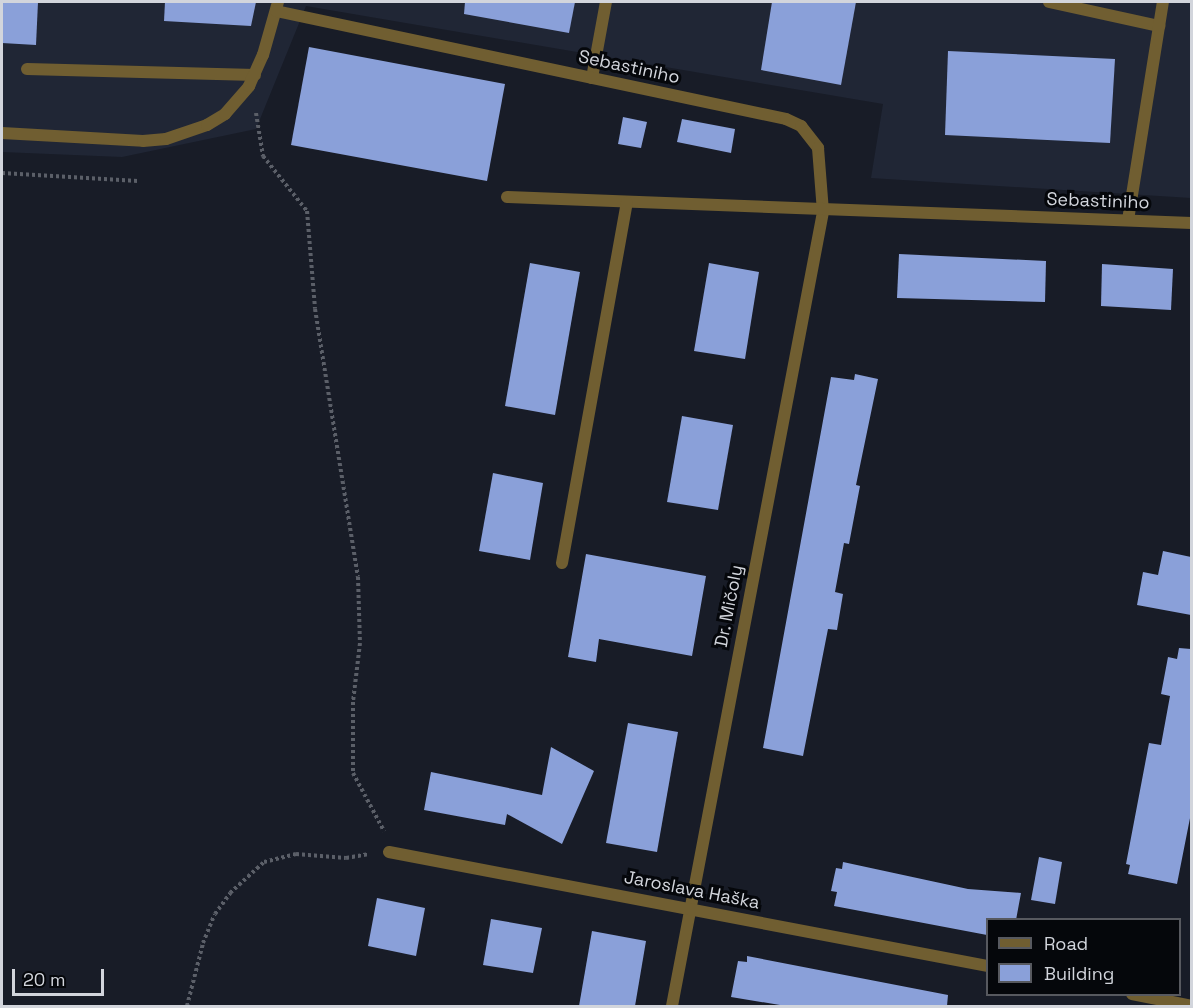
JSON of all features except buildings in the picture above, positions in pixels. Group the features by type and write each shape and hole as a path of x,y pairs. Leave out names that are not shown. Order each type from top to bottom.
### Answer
{"street":[{"path":"592,78 606,2"},
{"path":"1049,2 1159,26"},
{"path":"1128,220 1163,2"},
{"path":"2,133 143,141 166,139 207,125 225,114 252,81 277,6"},
{"name":"Sebastiniho","path":"277,6 358,28 786,119 801,126 818,148 823,212"},
{"path":"27,69 252,81"},
{"name":"Sebastiniho","path":"507,197 823,212 1191,223"},
{"path":"562,563 627,203"},
{"name":"Dr. Mičoly","path":"672,1006 823,212"},
{"name":"Jaroslava Haška","path":"393,853 690,907 986,966"},
{"path":"1142,996 1191,1006"}],"path":[{"path":"187,1006 203,943 215,914 230,893 264,862 296,854 345,858 393,853 353,773 352,702 360,643 358,577 312,289 307,211 263,156 252,81"},
{"path":"2,174 138,181"}],"shaded area":[{"path":"2,2 1191,2 1191,198 871,178 883,104 306,6 256,129 122,157 2,152"}]}
